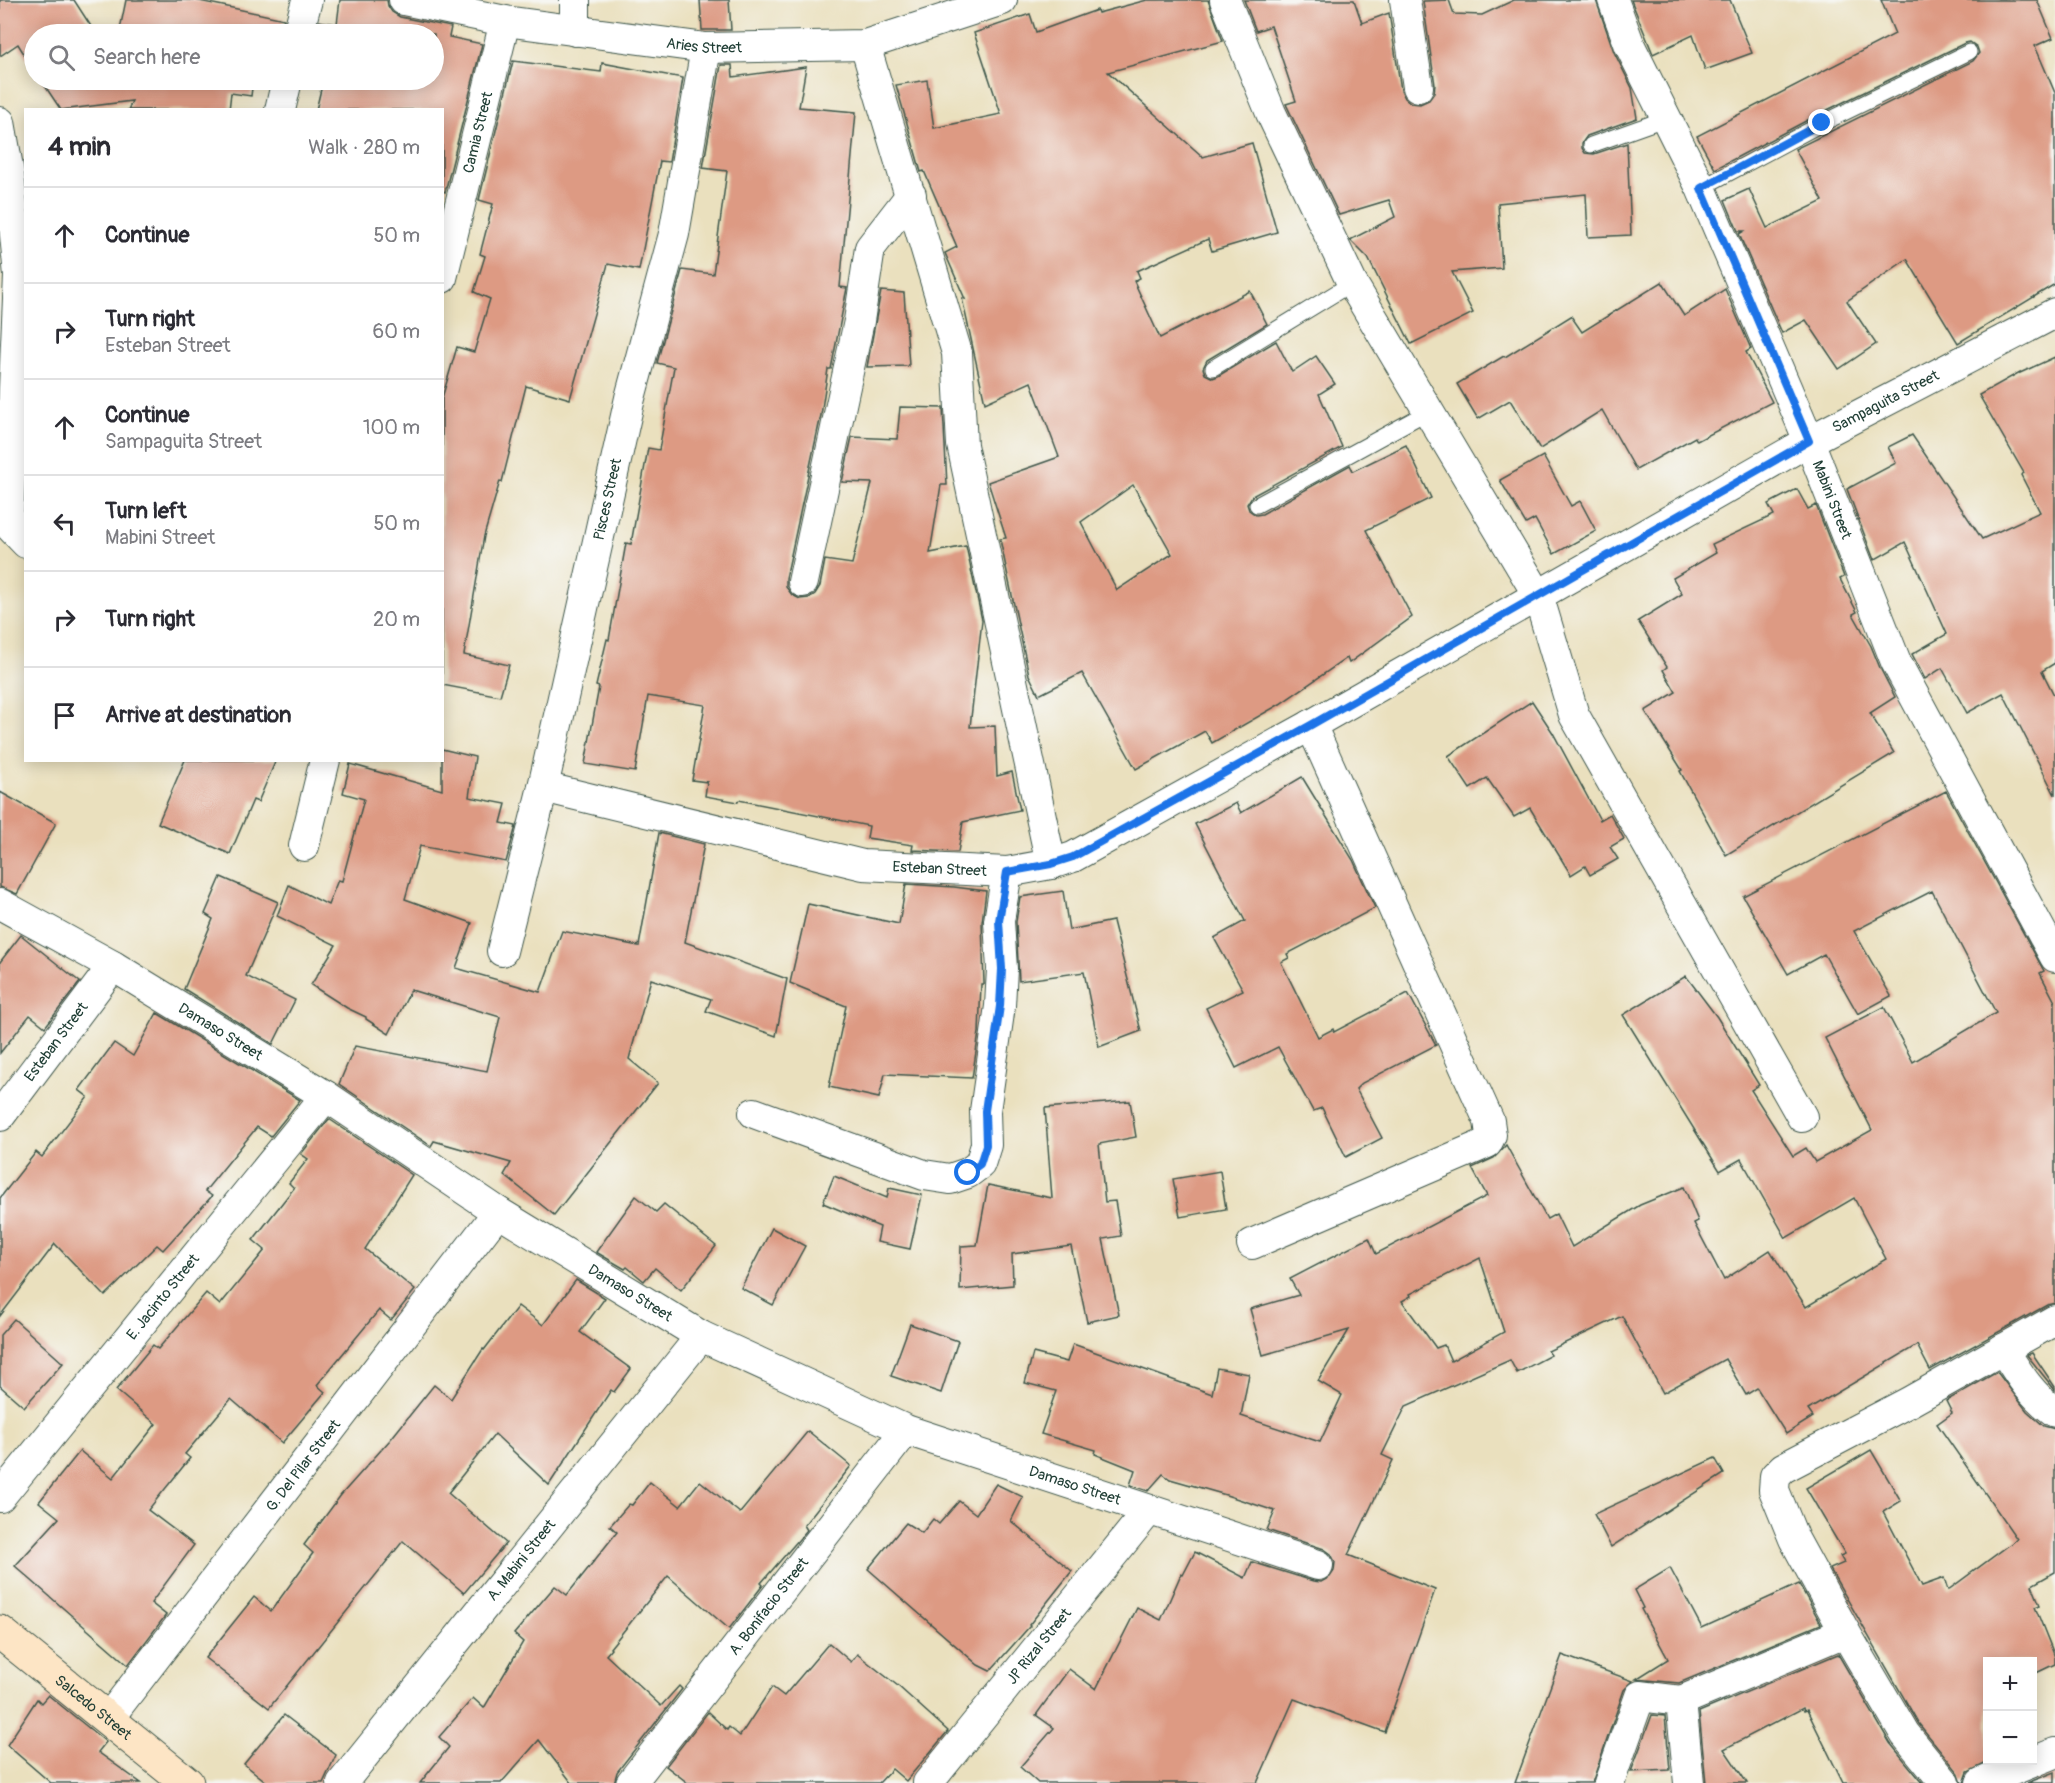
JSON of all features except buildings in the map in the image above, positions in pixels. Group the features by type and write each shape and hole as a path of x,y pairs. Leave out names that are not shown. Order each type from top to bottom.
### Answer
{"street":[{"path":"301,24 307,0"},
{"name":"Aries Street","path":"404,0 505,21 706,48 865,45 1002,0"},
{"path":"575,0 575,31"},
{"path":"1225,0 1271,112 1352,283 1538,595 1574,715 1802,1117"},
{"path":"1405,0 1418,87"},
{"name":"Mabini Street","path":"1613,0 1630,46 1701,188 1809,441 1896,662 2055,957"},
{"name":"Camia Street","path":"444,270 505,21"},
{"path":"865,45 957,353 962,445 1051,864"},
{"name":"Pisces Street","path":"502,951 543,787 630,398 674,234 706,48"},
{"path":"280,108 284,90"},
{"path":"0,122 9,172 19,276 11,527"},
{"path":"803,582 859,321 870,248 911,195"},
{"name":"Sampaguita Street","path":"1311,725 1809,441 2055,313"},
{"path":"1252,1244 1487,1143 1491,1135 1489,1121 1311,725"},
{"name":"Esteban Street","path":"543,787 863,866 1007,872 1051,864 1073,857 1311,725"},
{"path":"304,846 325,762"},
{"path":"754,1113 924,1175 950,1179 968,1173 980,1164 986,1145 985,1111 1000,1006 1002,969 999,921 1007,872"},
{"name":"Damaso Street","path":"0,904 113,966 326,1096 498,1212 701,1336 906,1430 1318,1565"},
{"name":"Esteban Street","path":"0,1116 113,966"},
{"name":"E. Jacinto Street","path":"0,1497 326,1096"},
{"name":"G. Del Pilar Street","path":"108,1719 498,1212"},
{"path":"1944,1783 1905,1734 1845,1632 1794,1539 1774,1490 1775,1476 1783,1468 2055,1320"},
{"name":"A. Mabini Street","path":"342,1783 701,1336"},
{"path":"2003,1349 2028,1388 2055,1412"},
{"name":"A. Bonifacio Street","path":"631,1783 906,1430"},
{"name":"JP Rizal Street","path":"927,1783 1149,1510"},
{"name":"Salcedo Street","path":"0,1632 186,1783"},
{"path":"1609,1783 1640,1696 1681,1701 1845,1632"},
{"path":"1681,1701 1689,1783"},
{"path":"1981,1783 2055,1753"}],"lane":[{"path":"1701,188 1822,123 1969,52"},
{"path":"1591,145 1667,118"},
{"path":"1213,368 1352,283"},
{"path":"1257,505 1429,411"}],"route":[{"path":"968,1173 980,1164 986,1145 985,1111 1000,1006 1002,969 999,921 1007,872 1051,864 1073,857 1311,725 1809,441 1701,188 1822,123"}]}
